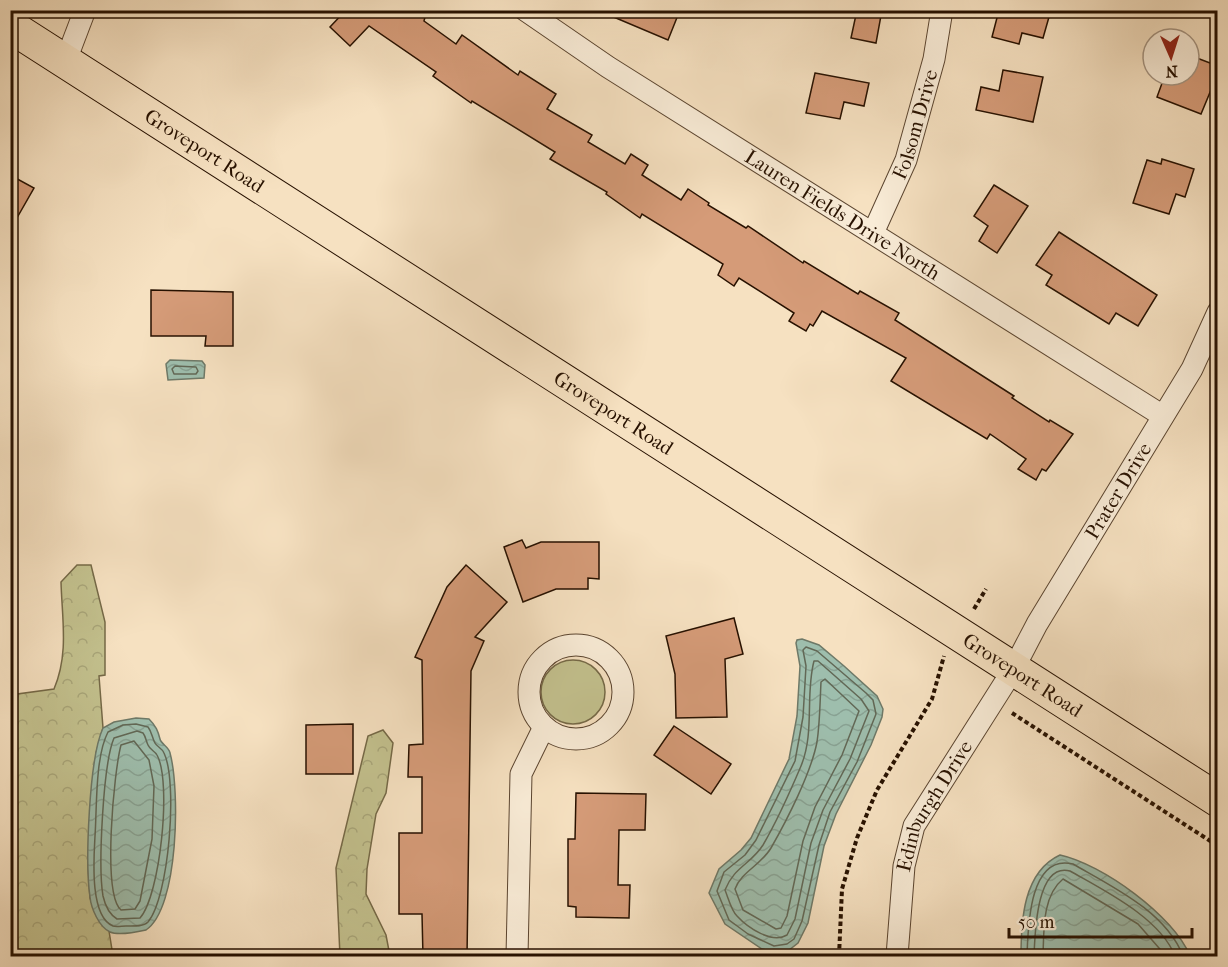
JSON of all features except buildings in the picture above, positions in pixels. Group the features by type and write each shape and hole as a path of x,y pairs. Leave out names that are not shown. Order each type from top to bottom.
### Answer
{"main road":[{"name":"Groveport Road","path":"10,26 1218,800"}],"street":[{"path":"66,60 85,10"},
{"name":"Lauren Fields Drive North","path":"525,10 557,19 608,67 1163,416"},
{"name":"Folsom Drive","path":"873,233 906,160 934,59 942,10"},
{"name":"Prater Drive","path":"1013,670 1037,624 1192,369 1218,312"},
{"path":"569,645 590,646 608,657 620,674 624,695 618,715 604,731 584,739 563,737 544,727 532,710 529,689 535,669 549,653 569,645"},
{"name":"Edinburgh Drive","path":"897,957 904,866 914,826 1013,670"},
{"path":"517,957 521,774 544,727"}],"path":[{"path":"839,957 842,889 865,815 890,767 932,699 940,661 986,589"},
{"path":"993,701 1218,846"}],"green space":[{"path":"77,565 91,565 105,622 105,675 99,676 103,728 96,753 88,866 90,898 97,917 109,931 113,956 11,956 10,695 54,689 62,663 63,650 61,582"},
{"path":"567,660 579,660 596,669 603,680 605,692 603,704 596,715 579,724 567,724 555,719 546,710 541,698 541,686 546,674 555,665"},
{"path":"383,730 393,743 386,793 376,814 367,869 366,894 386,935 390,956 340,956 336,868 368,736"}],"water":[{"path":"170,360 202,361 205,365 204,378 168,380 166,364"},
{"path":"802,639 819,645 844,666 877,696 883,709 871,745 836,814 824,846 808,923 798,943 789,950 774,952 762,949 725,924 709,893 719,869 751,838 789,759 797,716 800,666 796,643 797,640"},
{"path":"136,718 149,719 170,753 175,793 174,847 171,874 157,918 146,930 118,934 102,926 96,917 91,901 88,860 91,786 98,742 103,728 114,722"},
{"path":"1060,855 1096,869 1135,894 1169,925 1190,956 1021,956 1024,913 1031,885 1038,873"}]}
